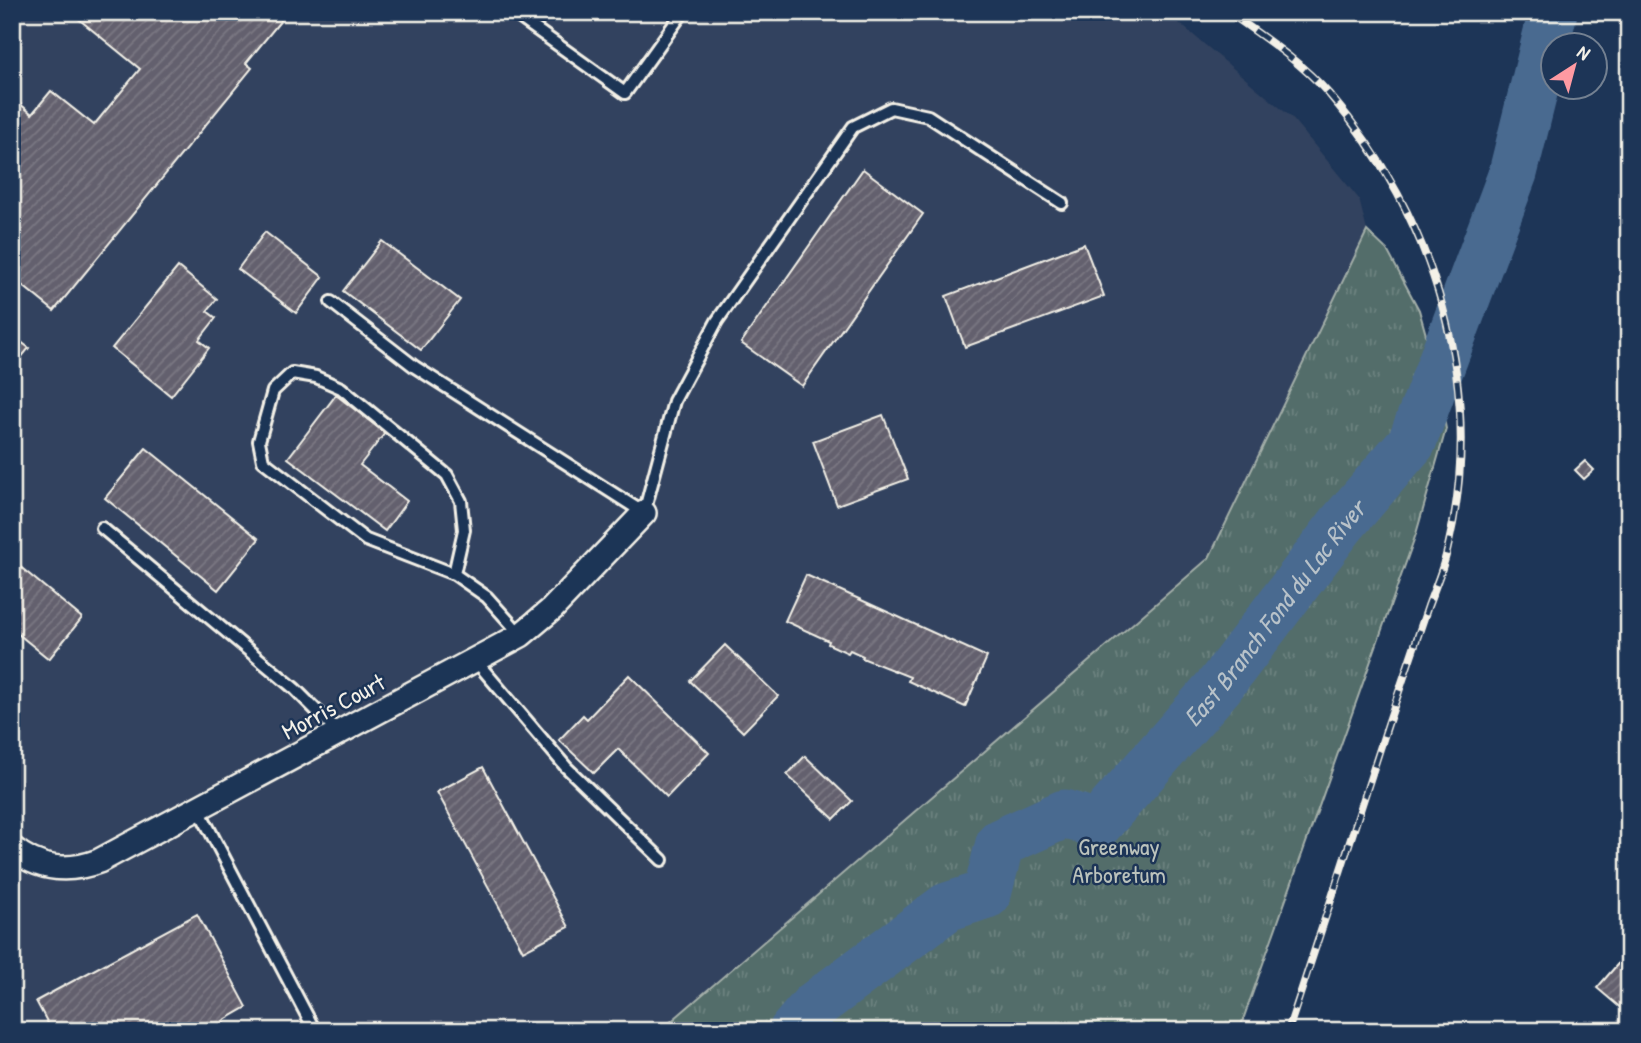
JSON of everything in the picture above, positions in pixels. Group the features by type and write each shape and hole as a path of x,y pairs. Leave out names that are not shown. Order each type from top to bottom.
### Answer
{"street":[{"name":"Morris Court","path":"12,848 29,860 46,867 78,868 99,861 521,635 552,609 644,513"}],"lane":[{"path":"512,12 625,93 682,12"},
{"path":"331,302 415,367 644,513 674,401 717,321 853,127 891,108 928,116 1062,203"},
{"path":"454,574 464,530 461,501 447,475 341,388 316,377 292,373 273,391 259,441 263,461 366,540 454,574 487,597 521,635"},
{"path":"102,528 295,689 339,733"},
{"path":"475,660 566,767 662,860"},
{"path":"198,808 315,1031"}],"shaded area":[{"path":"12,12 1166,12 1291,117 1359,199 1367,231 1209,558 660,1031 12,1031"}],"green space":[{"name":"Greenway Arboretum","path":"1367,231 1387,250 1419,310 1446,429 1416,534 1239,1031 660,1031 1209,558"}],"building":[{"path":"70,12 274,12 282,19 246,63 252,68 54,311 12,277 12,97 32,114 51,91 94,125 140,69"},
{"path":"863,169 923,214 802,386 741,343"},
{"path":"265,232 323,277 296,313 238,269"},
{"path":"382,241 460,300 421,350 343,291"},
{"path":"1084,244 1104,296 965,347 946,296"},
{"path":"178,267 217,299 207,311 216,318 199,340 209,348 171,396 112,348"},
{"path":"12,335 29,348 12,369"},
{"path":"336,395 385,433 360,465 407,501 385,531 288,458"},
{"path":"883,415 908,479 837,505 813,441"},
{"path":"146,448 259,539 218,590 105,498"},
{"path":"1585,461 1594,470 1584,479 1575,470"},
{"path":"18,565 82,618 49,659 12,629 12,573"},
{"path":"806,575 987,657 965,707 908,681 910,677 862,658 863,656 850,650 848,653 785,621"},
{"path":"725,645 778,696 743,732 690,681"},
{"path":"629,675 709,753 667,797 618,749 594,773 559,740 583,715 587,719"},
{"path":"805,756 852,801 834,819 787,775"},
{"path":"483,767 569,927 523,951 437,792"},
{"path":"197,914 247,1007 223,1021 228,1031 52,1031 36,1001"},
{"path":"1629,951 1629,1015 1597,988"}],"waterway":[{"name":"East Branch Fond du Lac River","path":"793,1031 814,1006 947,907 987,894 1000,843 1064,814 1098,824 1220,685 1341,525 1412,442 1513,173 1553,12"}],"railway":[{"path":"1228,12 1294,60 1318,82 1366,142 1398,194 1423,249 1442,307 1455,366 1460,426 1458,487 1444,562 1288,1031"}]}
